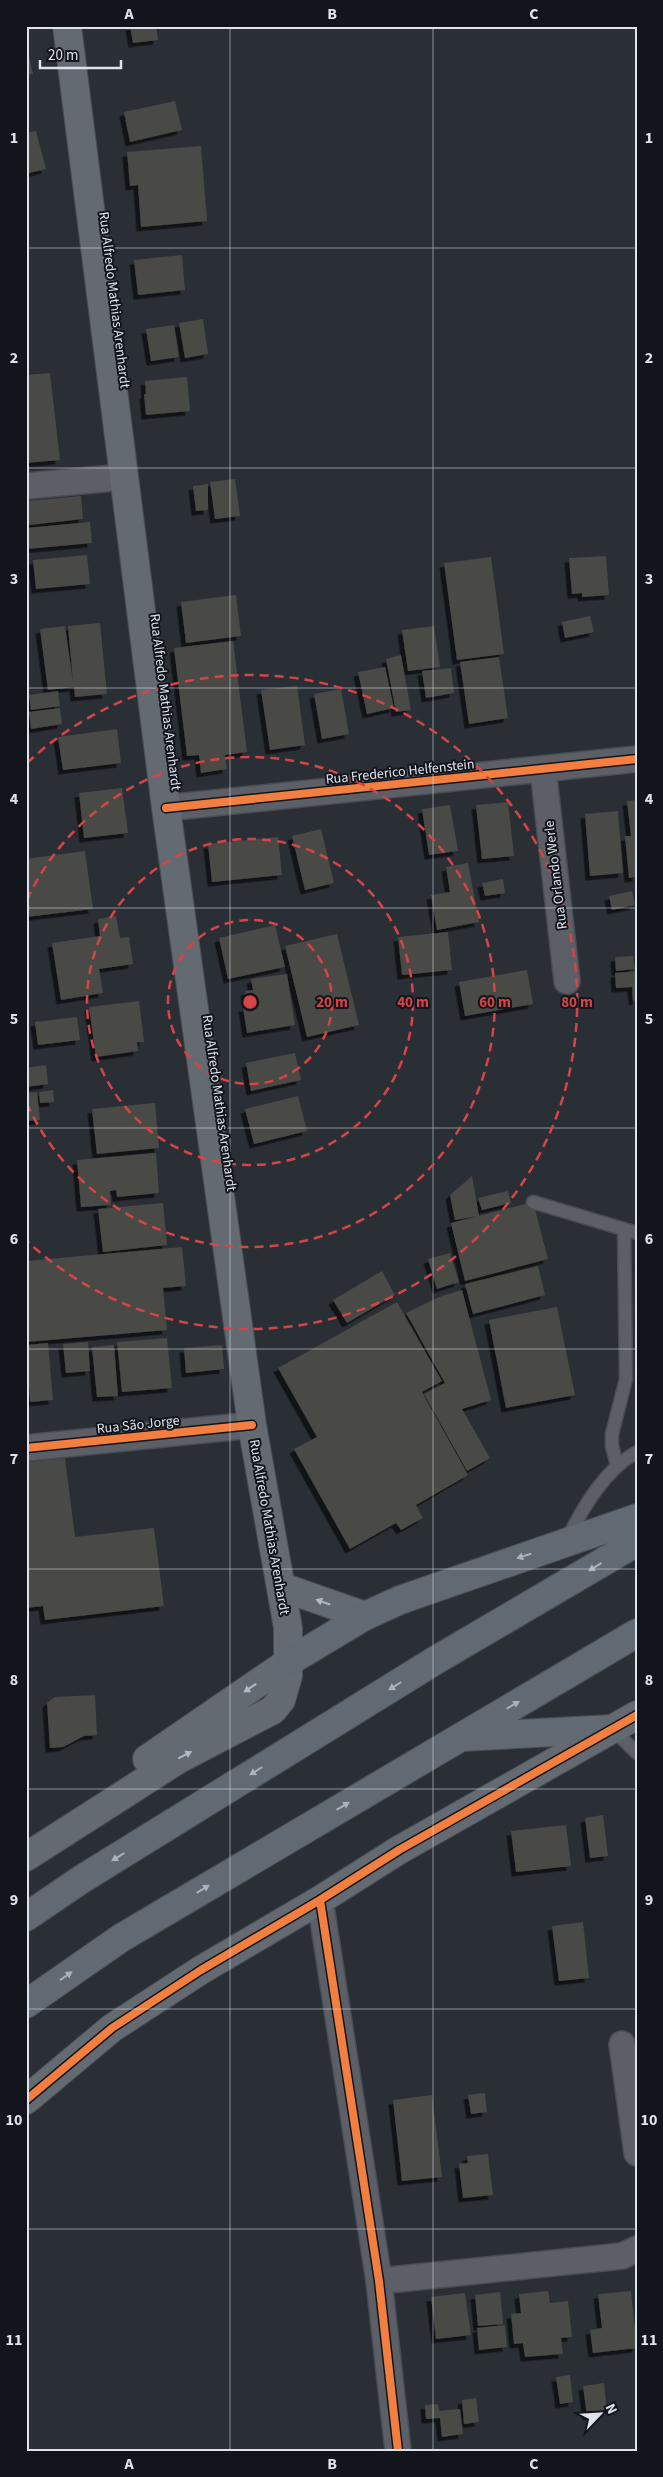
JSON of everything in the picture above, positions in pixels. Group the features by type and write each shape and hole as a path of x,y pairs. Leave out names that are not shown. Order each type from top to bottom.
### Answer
{"highway":[{"path":"290,1660 365,1616 433,1587 637,1518"},
{"path":"26,1917 82,1879 428,1666 637,1542"},
{"path":"26,2004 121,1938 637,1633"},
{"path":"457,1738 612,1729"}],"main road":[{"name":"Rua Alfredo Mathias Arenhardt","path":"26,1857 179,1759 273,1710 281,1700 286,1688 290,1660 282,1587 252,1425 166,808 67,26"},
{"path":"282,1587 365,1616"},
{"path":"26,1838 79,1805 290,1660"},
{"path":"26,2100 112,2028 201,1970 320,1900 399,1850 637,1716"}],"street":[{"path":"26,486 124,477"},
{"name":"Rua Frederico Helfenstein","path":"166,808 637,759"},
{"name":"Rua Orlando Werle","path":"543,769 568,981"},
{"name":"Rua São Jorge","path":"26,1448 252,1425"},
{"path":"320,1900 379,2281 398,2451"},
{"path":"622,2044 637,2154"},
{"path":"379,2281 622,2256 637,2250"}],"lane":[{"path":"533,1202 637,1233"},
{"path":"617,1465 612,1446 612,1434 626,1379 624,1229"},
{"path":"565,1543 583,1509 617,1465 637,1452"},
{"path":"612,1729 637,1753"}],"building":[{"path":"130,26 156,26 158,40 133,43"},
{"path":"26,42 33,74 26,75"},
{"path":"175,101 182,130 130,142 124,112"},
{"path":"36,131 46,169 26,174 26,133"},
{"path":"201,146 207,221 141,227 138,185 130,186 127,152"},
{"path":"182,255 185,290 138,295 134,260"},
{"path":"203,319 208,354 185,358 179,323"},
{"path":"174,325 179,357 151,361 146,329"},
{"path":"50,373 60,460 26,463 26,375"},
{"path":"187,377 190,411 146,415 145,381"},
{"path":"235,479 240,516 215,519 210,482"},
{"path":"208,484 208,510 196,511 193,486"},
{"path":"81,496 83,519 29,525 27,501"},
{"path":"90,522 92,543 27,549 26,528"},
{"path":"87,555 90,584 36,589 33,560"},
{"path":"606,556 609,595 582,597 582,593 572,594 569,558"},
{"path":"491,557 504,654 457,660 444,563"},
{"path":"236,595 241,636 186,643 181,602"},
{"path":"590,616 594,632 565,638 562,622"},
{"path":"100,623 107,694 75,697 74,687 48,690 40,629 65,626 73,682 68,626"},
{"path":"434,626 440,667 408,671 402,630"},
{"path":"233,641 247,752 225,755 227,769 201,773 199,755 187,756 174,648"},
{"path":"401,655 411,710 396,712 386,659"},
{"path":"499,657 508,718 469,724 460,662"},
{"path":"385,667 394,708 367,714 358,672"},
{"path":"451,668 454,693 426,698 422,671"},
{"path":"297,686 305,745 270,750 261,690"},
{"path":"341,689 349,734 322,739 314,694"},
{"path":"58,691 60,706 31,710 29,695"},
{"path":"60,708 62,724 31,729 29,712"},
{"path":"117,729 121,763 63,770 58,737"},
{"path":"122,788 128,833 84,838 79,793"},
{"path":"637,800 637,877 629,878 625,836 631,836 627,801"},
{"path":"508,802 514,856 482,859 476,805"},
{"path":"450,805 458,851 429,855 422,809"},
{"path":"618,811 623,873 590,876 585,814"},
{"path":"321,829 334,883 305,890 292,836"},
{"path":"278,837 282,875 212,882 208,844"},
{"path":"85,851 93,909 26,917 26,859"},
{"path":"468,863 479,922 437,930 431,895 450,892 446,867"},
{"path":"503,879 505,893 485,896 482,883"},
{"path":"632,891 635,905 612,910 609,896"},
{"path":"116,916 120,938 129,937 133,964 99,969 103,993 61,1000 52,943 100,936 98,919"},
{"path":"275,925 285,967 228,979 219,938"},
{"path":"448,932 452,970 402,975 398,937"},
{"path":"337,934 359,1025 307,1037 285,946"},
{"path":"633,956 635,969 616,971 615,957"},
{"path":"527,970 533,1004 465,1016 459,982"},
{"path":"637,971 637,1000 633,1001 632,987 616,988 615,973"},
{"path":"287,974 295,1025 247,1033 243,1007 248,1007 245,991 253,990 251,979"},
{"path":"139,1001 144,1042 137,1042 138,1051 96,1057 89,1007"},
{"path":"77,1017 80,1040 38,1045 35,1022"},
{"path":"295,1053 301,1080 251,1091 246,1063"},
{"path":"46,1065 48,1084 26,1087 26,1068"},
{"path":"53,1090 54,1102 40,1103 39,1092"},
{"path":"37,1092 40,1120 26,1121 26,1093"},
{"path":"298,1096 307,1131 254,1144 245,1109"},
{"path":"155,1103 159,1148 97,1154 92,1109"},
{"path":"156,1153 159,1193 117,1197 116,1190 110,1191 111,1205 81,1207 77,1160"},
{"path":"472,1176 479,1216 455,1220 450,1195"},
{"path":"508,1191 511,1203 482,1210 478,1198"},
{"path":"533,1202 548,1259 465,1281 451,1223"},
{"path":"163,1203 167,1245 103,1252 98,1209"},
{"path":"182,1247 186,1286 163,1288 167,1330 26,1342 26,1261"},
{"path":"450,1253 459,1282 437,1289 428,1259"},
{"path":"538,1266 545,1295 473,1314 465,1284"},
{"path":"382,1271 395,1295 347,1323 333,1300"},
{"path":"462,1290 491,1400 462,1409 490,1458 467,1471 424,1394 445,1383 406,1313 439,1297"},
{"path":"397,1302 442,1381 422,1392 468,1475 416,1505 423,1518 401,1530 396,1523 350,1549 294,1449 317,1437 278,1368"},
{"path":"557,1307 575,1395 506,1408 489,1320"},
{"path":"167,1338 172,1388 122,1392 117,1342"},
{"path":"88,1342 90,1371 66,1373 63,1344"},
{"path":"48,1343 53,1400 30,1402 26,1345"},
{"path":"114,1345 118,1396 97,1397 92,1347"},
{"path":"222,1345 224,1369 186,1373 184,1348"},
{"path":"26,1451 29,1462 65,1458 75,1537 154,1528 164,1606 45,1620 43,1606 26,1608"},
{"path":"95,1695 97,1735 84,1736 63,1747 50,1748 47,1703 55,1697"},
{"path":"603,1815 608,1856 590,1858 585,1818"},
{"path":"566,1825 571,1866 516,1872 511,1831"},
{"path":"583,1922 589,1978 559,1981 552,1926"},
{"path":"485,2093 487,2112 471,2114 468,2095"},
{"path":"432,2095 442,2177 402,2181 393,2100"},
{"path":"488,2154 493,2195 463,2198 459,2164 468,2163 467,2156"},
{"path":"548,2291 550,2303 568,2301 572,2337 561,2338 563,2354 525,2357 523,2343 514,2344 511,2314 521,2313 519,2294"},
{"path":"631,2291 637,2348 593,2353 590,2330 602,2328 598,2294"},
{"path":"500,2292 503,2324 478,2326 475,2295"},
{"path":"465,2293 471,2335 436,2339 431,2297"},
{"path":"505,2325 507,2347 479,2350 477,2328"},
{"path":"570,2375 573,2402 560,2404 556,2377"},
{"path":"604,2383 607,2413 587,2416 583,2386"},
{"path":"476,2398 479,2422 464,2424 462,2400"},
{"path":"438,2404 439,2411 460,2409 463,2434 442,2437 440,2418 426,2419 425,2405"}],"cycle path":[{"path":"166,808 637,759"},
{"path":"26,1448 252,1425"},
{"path":"26,2100 112,2028 201,1970 320,1900 399,1850 637,1715"},
{"path":"320,1900 379,2281 398,2451"}]}
